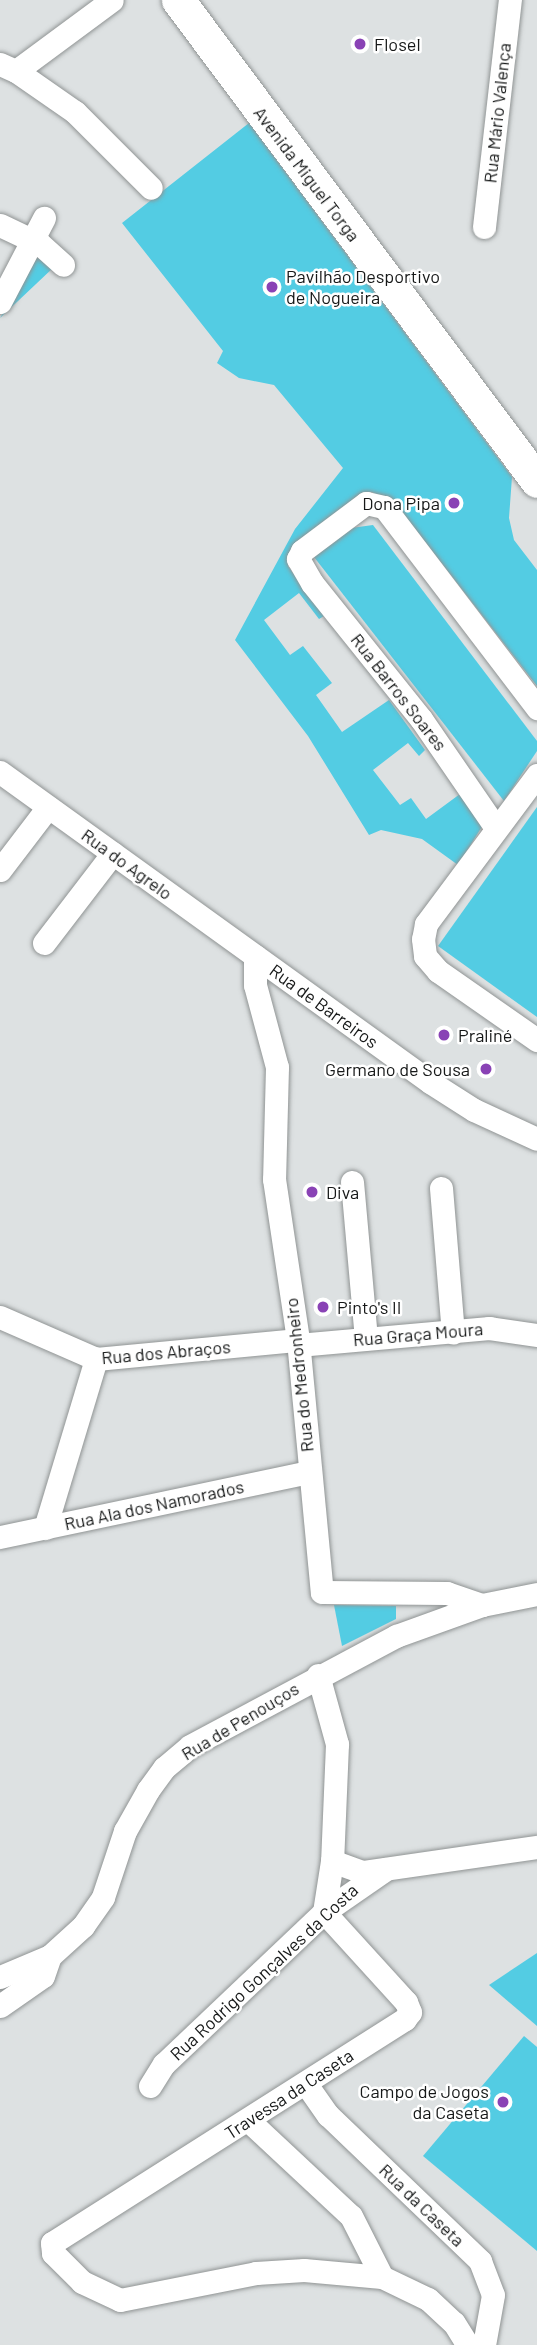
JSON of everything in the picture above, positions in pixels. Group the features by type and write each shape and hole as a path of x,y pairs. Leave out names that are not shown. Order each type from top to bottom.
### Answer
{"highway":[{"name":"Avenida Miguel Torga","path":"177,0 537,481"},
{"name":"Avenida Miguel Torga","path":"204,0 537,446"}],"street":[{"path":"113,0 8,67 75,113 151,188"},
{"name":"Rua Mário Valença","path":"484,226 510,0"},
{"path":"0,302 44,218"},
{"path":"0,225 54,253 63,265"},
{"name":"Rua Barros Soares","path":"496,828 466,779 298,559 357,508 366,503 384,507 537,708"},
{"name":"Rua do Agrelo","path":"0,772 255,956"},
{"path":"537,775 426,924 425,956 438,971 537,1040"},
{"path":"0,870 48,807"},
{"path":"44,943 113,853"},
{"name":"Rua de Barreiros","path":"255,956 467,1106 537,1139"},
{"name":"Rua do Medronheiro","path":"255,956 255,985 261,998 277,1067 274,1179 298,1343 308,1472 322,1592 447,1593 482,1605"},
{"path":"261,998 276,971"},
{"path":"352,1182 366,1338"},
{"path":"440,1188 453,1333"},
{"name":"Rua dos Abraços","path":"0,1317 96,1359 298,1343"},
{"name":"Rua Graça Moura","path":"298,1343 453,1333 489,1328 537,1335"},
{"path":"45,1528 96,1359"},
{"name":"Rua Ala dos Namorados","path":"0,1537 308,1472"},
{"name":"Rua de Penouços","path":"0,1977 50,1956 83,1926 103,1897 125,1830 164,1768 190,1746 318,1675 396,1636 482,1605 537,1594"},
{"path":"318,1675 337,1744 332,1861 324,1912"},
{"name":"Rua Rodrigo Gonçalves da Costa","path":"332,1861 363,1872 537,1847"},
{"name":"Rua Rodrigo Gonçalves da Costa","path":"150,2086 164,2064 324,1912 386,1869"},
{"name":"Travessa da Caseta","path":"324,1912 410,2012 249,2121 52,2243 52,2253 82,2281 120,2301 256,2273 304,2270 382,2277"},
{"path":"0,2006 43,1976 50,1956"},
{"name":"Rua da Caseta","path":"306,2084 328,2115 480,2261 493,2295 484,2345"},
{"path":"249,2121 351,2216 382,2277 428,2299 454,2323 468,2345"}],"shaded area":[{"path":"249,123 512,477 509,518 514,540 537,570 537,686 398,507 372,492 361,493 292,552 288,566 324,616 319,619 299,593 264,620 290,655 303,646 332,683 316,695 342,732 389,700 425,750 419,756 408,743 373,770 400,805 411,798 426,819 460,794 483,825 458,865 422,839 381,830 369,835 308,736 235,640 295,529 343,468 274,385 239,378 217,363 223,351 122,223"},
{"path":"35,253 54,267 0,318 16,291"},
{"path":"373,525 537,741 537,751 504,801 314,557 351,528"},
{"path":"537,807 537,1017 438,946"},
{"path":"334,1605 396,1606 396,1619 342,1646"},
{"path":"537,1953 537,2026 489,1985"},
{"name":"Campo de Jogos da Caseta","path":"524,2036 537,2047 537,2251 423,2156"}],"place":[{"name":"Flosel","path":"360,44"},
{"name":"Pavilhão Desportivo de Nogueira","path":"272,287"},
{"name":"Dona Pipa","path":"454,503"},
{"name":"Praliné","path":"444,1035"},
{"name":"Germano de Sousa","path":"486,1069"},
{"name":"Diva","path":"312,1192"},
{"name":"Pinto's II","path":"323,1307"},
{"name":"Campo de Jogos da Caseta","path":"503,2102"}]}
